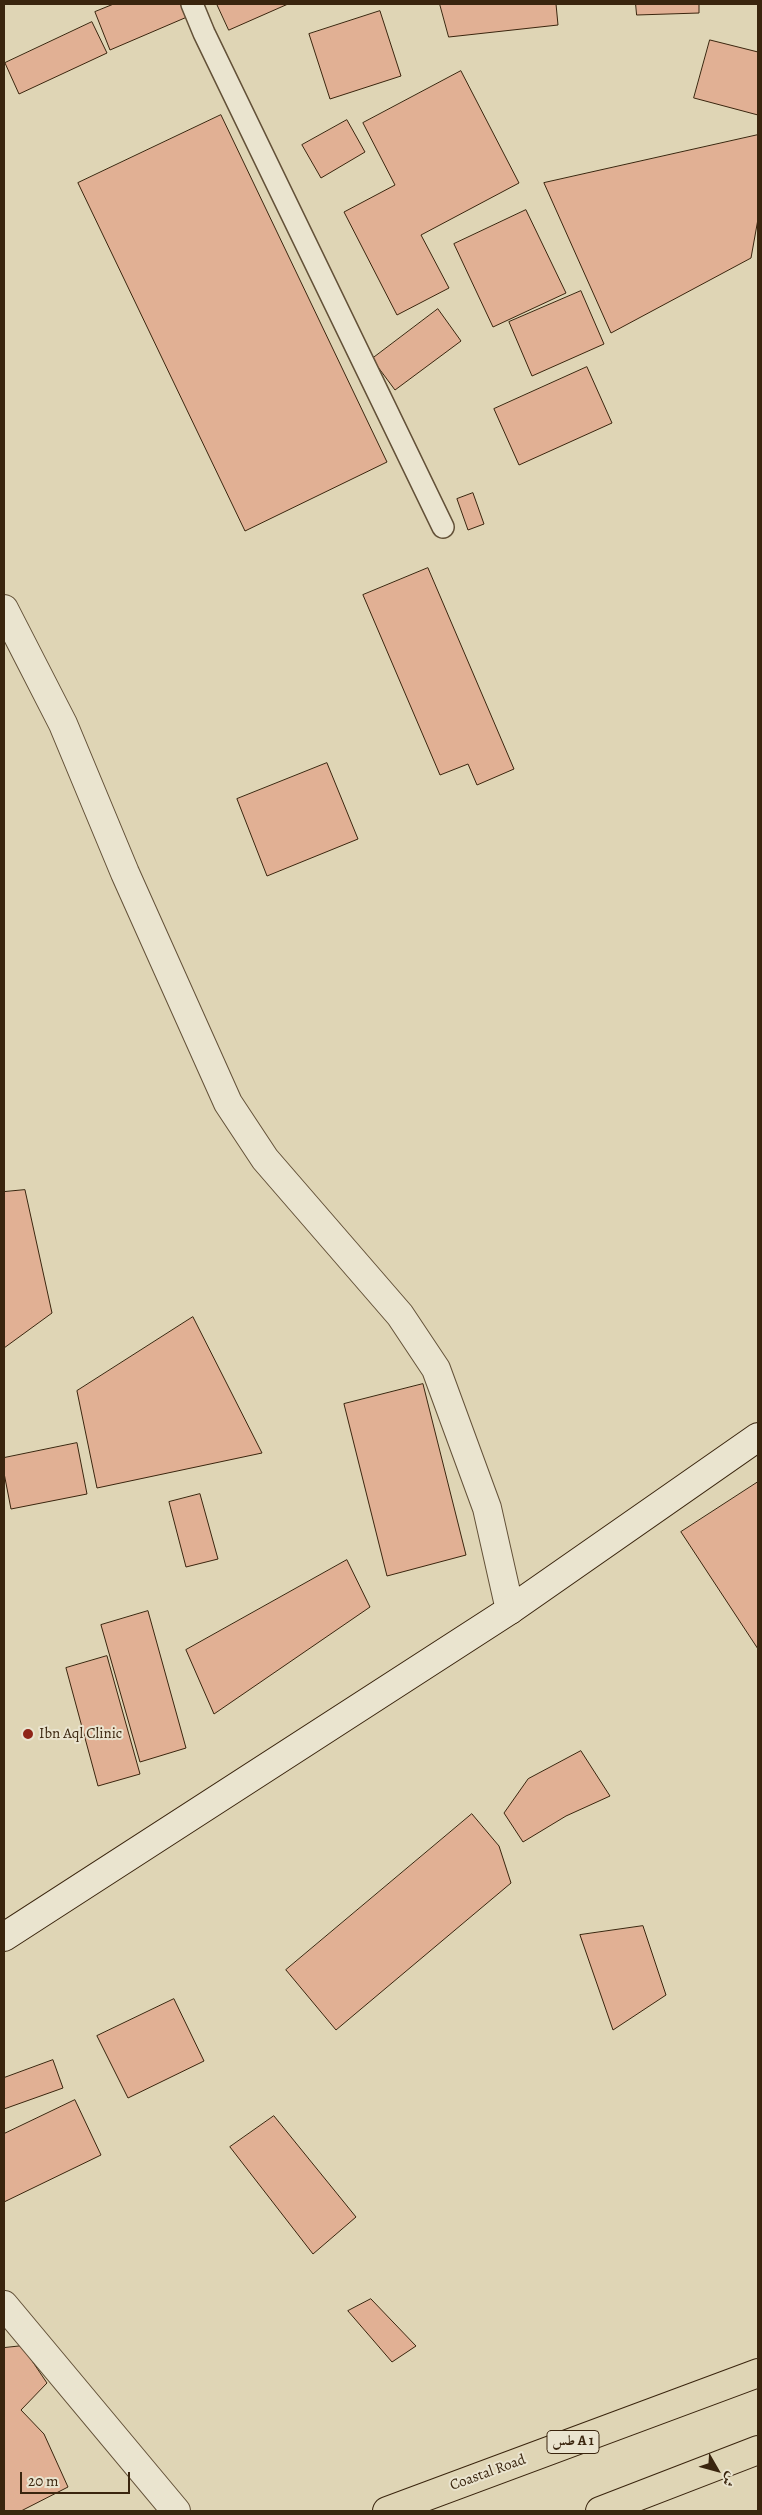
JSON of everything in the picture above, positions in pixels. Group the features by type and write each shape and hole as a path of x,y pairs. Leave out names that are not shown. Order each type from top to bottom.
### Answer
{"highway":[{"name":"Coastal Road","path":"387,2511 758,2373"},
{"path":"600,2511 758,2450"}],"street":[{"path":"4,609 63,724 125,873 228,1103 265,1158 400,1315 436,1369 487,1508 510,1610"},
{"path":"4,1937 510,1610 758,1437"},
{"path":"4,2305 176,2511"}],"lane":[{"path":"192,4 204,33 443,527"}],"building":[{"path":"114,4 181,4 187,17 110,50 95,12"},
{"path":"217,4 288,4 229,30"},
{"path":"440,4 556,4 558,25 449,37"},
{"path":"636,4 699,4 699,13 637,15"},
{"path":"380,11 401,76 330,99 309,34"},
{"path":"92,22 107,53 19,94 5,63"},
{"path":"710,40 758,52 758,115 694,98"},
{"path":"461,71 519,183 421,235 449,288 397,315 344,212 395,185 363,123"},
{"path":"221,115 387,462 245,531 78,183"},
{"path":"347,120 365,152 321,178 302,145"},
{"path":"758,135 758,219 751,258 611,333 544,183"},
{"path":"526,210 566,293 493,327 454,244"},
{"path":"581,291 604,344 532,376 509,322"},
{"path":"438,309 461,341 395,390 372,359"},
{"path":"587,367 612,423 519,465 494,409"},
{"path":"473,493 484,524 468,530 457,499"},
{"path":"428,568 514,769 477,785 468,764 440,775 363,595"},
{"path":"327,763 358,839 267,876 237,799"},
{"path":"25,1190 52,1313 4,1348 4,1192"},
{"path":"193,1317 262,1453 97,1488 77,1391"},
{"path":"423,1384 466,1555 387,1576 344,1404"},
{"path":"77,1443 87,1494 11,1509 4,1473 4,1458"},
{"path":"758,1482 758,1649 681,1532"},
{"path":"200,1494 218,1559 186,1567 169,1502"},
{"path":"347,1560 370,1607 214,1714 186,1650"},
{"path":"148,1611 186,1748 140,1762 101,1625"},
{"path":"107,1656 140,1774 98,1786 66,1668"},
{"path":"581,1751 610,1796 566,1816 523,1842 504,1813 528,1779"},
{"path":"472,1814 499,1846 511,1883 336,2030 286,1970"},
{"path":"643,1926 666,1995 613,2030 580,1935"},
{"path":"174,1999 204,2061 128,2098 97,2036"},
{"path":"53,2060 63,2088 4,2109 4,2078"},
{"path":"75,2100 101,2155 4,2202 4,2134"},
{"path":"274,2116 356,2217 313,2254 230,2147"},
{"path":"371,2299 416,2346 392,2362 348,2311"},
{"path":"22,2346 47,2383 21,2410 44,2434 68,2487 21,2511 4,2511 4,2348"}],"place":[{"name":"Ibn Aql Clinic","path":"28,1734"}]}
